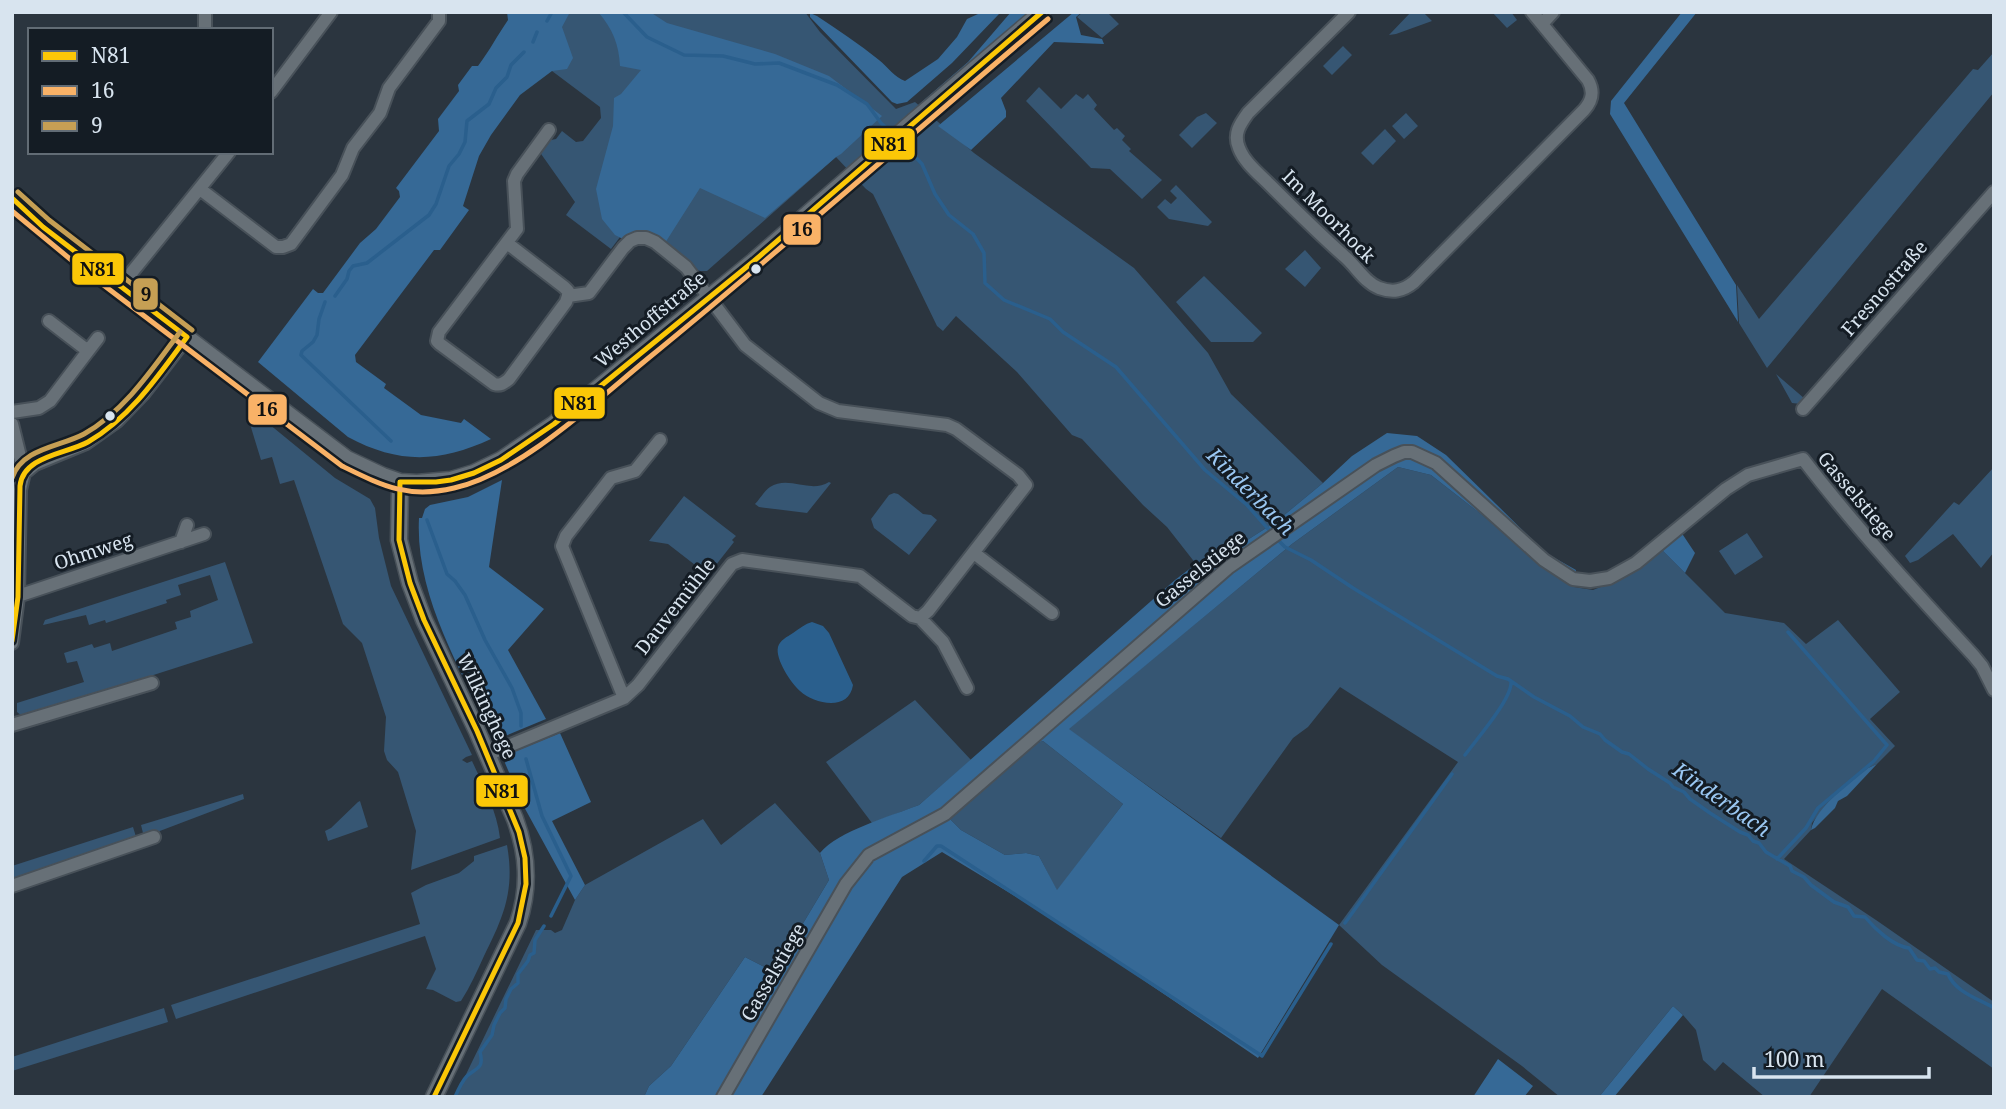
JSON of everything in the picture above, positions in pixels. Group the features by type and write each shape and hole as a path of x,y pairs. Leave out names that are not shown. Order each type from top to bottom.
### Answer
{"street":[{"path":"273,89 331,12"},
{"path":"200,189 276,247 291,244 342,175 353,148 380,113 389,88 439,22 439,12"},
{"name":"Westhoffstraße","path":"12,198 43,227 337,452 359,466 400,482 451,480 501,460 554,424 785,235 1042,12"},
{"name":"Im Moorhock","path":"1349,12 1248,113 1239,127 1237,142 1243,156 1254,169 1349,261 1364,279 1382,289 1401,290 1414,282 1591,101 1592,92 1588,80 1542,24"},
{"path":"1532,12 1542,24 1553,12"},
{"path":"507,243 564,286 568,296 509,379 499,385 437,341 439,332 517,229 514,181 549,130"},
{"path":"120,287 227,154"},
{"name":"Fresnostraße","path":"1803,409 1994,192"},
{"path":"568,296 589,293 630,241 646,238 685,267 745,345 819,403 838,411 947,425 966,435 1018,475 1026,485 1023,492 920,618"},
{"path":"49,321 88,351"},
{"path":"18,474 41,461 86,443 117,421 143,394 187,337"},
{"path":"12,412 39,408 50,401 98,338"},
{"path":"12,424 20,490 12,643"},
{"name":"Dauvemühle","path":"624,698 562,546 566,536 611,478 635,471 660,440"},
{"name":"Gasselstiege","path":"723,1097 846,884 869,855 945,814 1229,567 1376,465 1405,452 1412,452 1437,463 1544,560 1573,579 1590,581 1609,578 1636,563 1726,489 1748,475 1803,459 1894,570 1973,655 1993,685"},
{"name":"Wilkinghege","path":"400,482 399,540 410,583 521,833 526,862 526,892 514,932 434,1097"},
{"path":"181,542 187,525"},
{"name":"Ohmweg","path":"15,597 204,534"},
{"path":"974,553 1052,613"},
{"name":"Dauvemühle","path":"487,755 624,698 638,685 732,564 742,560 860,576 912,616 920,618 943,642 967,688"},
{"path":"12,725 152,683"},
{"path":"12,886 154,837"}],"shaded area":[{"path":"507,12 805,12 820,32 896,109 915,102 974,153 1134,268 1208,353 1231,394 1323,483 1277,521 1213,562 1196,564 1167,527 1082,439 1072,435 1017,372 956,316 943,331 937,326 873,194 836,157 707,271 696,269 665,243 629,235 623,239 620,237 611,249 566,215 575,202 539,151 546,141 556,139 562,131 576,142 583,141 601,118 600,107 552,71"},
{"path":"507,12 570,12 562,27 573,58 567,69 552,71 520,95 479,156 463,206 469,210 440,250 434,250 355,355 356,362 386,384 384,388 421,415 461,423 464,419 491,439 454,453 436,456 402,456 384,452 348,437 258,362 313,289 323,293 360,243 376,229 400,197 396,188 439,131 438,119 459,91 458,85 472,66 478,66 508,20"},
{"path":"598,12 650,12 667,23 775,54 829,76 882,116 765,218 700,188 665,243 629,235 623,239 615,235 602,219 596,189 613,126 614,98 621,94 641,70 620,66 614,38"},
{"path":"1011,12 1032,12 904,121 902,119 968,62"},
{"path":"1074,12 1082,12 1076,17 1081,35 1102,39 1104,44 1054,42 1001,98 1006,117 971,150 938,126"},
{"path":"1083,12 1107,12 1119,24 1102,38 1077,17"},
{"path":"1411,12 1423,12 1432,21 1389,35"},
{"path":"1492,12 1511,12 1517,20 1507,28"},
{"path":"1682,12 1697,12 1624,103 1736,285 1738,322 1610,114 1611,101"},
{"path":"810,13 856,43 905,81 938,59 957,37 967,19 978,14 999,14 952,63 907,102 897,104 892,102 810,17"},
{"path":"1343,46 1352,55 1332,75 1323,66"},
{"path":"1994,52 1994,92 1767,368 1739,323 1737,285 1759,319 1973,69 1978,70"},
{"path":"1039,87 1061,109 1076,94 1083,99 1088,94 1097,105 1094,109 1114,130 1117,128 1125,136 1122,140 1131,149 1129,151 1162,180 1142,199 1110,169 1091,168 1026,101"},
{"path":"1206,113 1217,123 1192,148 1179,135 1197,117"},
{"path":"1406,113 1418,126 1404,139 1392,126"},
{"path":"1385,129 1396,141 1373,165 1361,153"},
{"path":"1176,185 1212,222 1208,226 1169,219 1157,207 1165,199 1171,204 1177,198 1170,191"},
{"path":"1305,250 1321,268 1305,287 1285,269"},
{"path":"1204,276 1262,333 1253,342 1211,342 1176,302"},
{"path":"1776,374 1805,399 1801,404 1792,403"},
{"path":"246,411 269,424 335,478 370,499 375,508 379,538 391,586 472,755 462,760 467,763 472,761 493,808 500,838 411,870 416,831 398,772 387,760 384,751 386,717 362,643 343,624 294,480 280,484 272,457 261,460"},
{"path":"1387,433 1417,436 1446,455 1546,553 1576,570 1574,587 1431,475 1398,467 1292,544 1069,729 1339,925 1258,1058 1061,924 942,852 902,877 761,1097 644,1097 649,1086 671,1066 745,957 774,972 829,880 820,853 828,845 866,825 919,805 1175,580 1196,564 1213,562 1277,521 1352,456","holes":["1043,741 1123,804 1057,890 1039,856 1026,853 1005,855 961,830 946,815 1019,749"]},
{"path":"1398,467 1431,475 1574,587 1593,590 1628,576 1662,550 1725,613 1784,623 1806,644 1838,620 1900,692 1870,719 1895,746 1824,808 1812,823 1811,830 1784,859 1994,1002 1994,1069 1882,989 1809,1097 1765,1097 1723,1062 1715,1071 1703,1060 1696,1030 1673,1006 1599,1097 1560,1097 1522,1066 1382,965 1339,925 1458,762 1340,687 1308,727 1293,738 1221,838 1068,729 1292,544"},
{"path":"1994,467 1994,552 1981,568 1953,534 1910,563 1905,556 1954,502 1959,505"},
{"path":"502,480 489,567 544,609 508,650 546,719 498,739 490,733 441,629 424,575 419,518 422,518 425,509 430,505 468,497"},
{"path":"831,483 807,513 759,507 755,504 768,489 777,484 814,486"},
{"path":"894,493 923,514 931,515 937,520 909,555 874,528 871,519 889,495"},
{"path":"684,496 736,536 708,575 668,544 649,541"},
{"path":"1681,532 1695,553 1685,573 1662,550"},
{"path":"1747,533 1763,557 1735,575 1719,551"},
{"path":"225,562 253,643 26,716 17,712 17,703 84,682 77,661 67,663 64,653 92,644 94,648 110,643 112,651 177,629 175,622 191,617 190,611 218,600 210,575 178,585 181,595 166,600 167,603 106,623 105,620 89,625 86,615 43,625 45,620"},
{"path":"812,622 823,626 829,633 853,685 850,694 838,702 822,702 806,696 788,677 779,658 778,647 782,641"},
{"path":"915,700 971,760 919,805 872,823 826,762"},
{"path":"560,733 591,802 552,821 585,885 575,900 523,805 505,763 511,753"},
{"path":"1043,741 1123,804 1057,891 1039,856 1026,853 1005,855 961,830 946,815 1019,749"},
{"path":"1877,764 1811,830 1819,813 1835,796 1868,768"},
{"path":"243,794 244,799 144,837 141,825"},
{"path":"360,801 368,827 328,841 325,831"},
{"path":"775,803 820,853 829,880 774,972 745,957 671,1066 649,1086 644,1097 455,1097 536,930 551,930 555,933 562,930 585,885 703,819 721,845"},
{"path":"133,827 137,840 12,879 12,866"},
{"path":"507,845 510,876 506,902 491,942 461,1001 456,1002 426,989 436,969 425,936 176,1019 171,1005 420,924 411,893 459,873 474,861 474,856"},
{"path":"1673,1006 1683,1015 1614,1097 1599,1097"},
{"path":"164,1008 168,1022 12,1071 12,1057"},
{"path":"1498,1059 1533,1086 1524,1097 1473,1097"}],"waterway":[{"path":"547,21 552,12"},
{"name":"Kinderbach","path":"623,12 647,37 684,55 723,56 755,64 779,63 837,85 867,104 893,134"},
{"path":"533,42 537,32"},
{"path":"335,296 353,266 367,263 429,215 436,204 449,166 465,142 467,121 489,104 496,88 507,77 511,65 524,52"},
{"name":"Kinderbach","path":"899,139 922,164 935,194 949,215 973,234 984,253 985,283 1004,300 1050,319 1063,332 1116,367 1205,470 1247,505 1271,532"},
{"path":"325,302 317,335 301,355 391,441"},
{"path":"427,520 447,574 465,595 485,640 512,688 521,713 521,726"},
{"name":"Kinderbach","path":"1276,538 1285,547 1311,560 1497,676 1508,679 1534,697 1570,716 1583,727 1600,734 1710,813 1748,835 1766,852 1790,866 1792,871 1804,877 1834,902 1848,907 1854,916 1865,917 1879,932 1909,948 1917,960 1924,961 1930,969 1935,968 1948,974 1956,986 1994,1008"},
{"path":"1777,859 1806,828 1818,808 1874,761 1887,745 1788,632"},
{"path":"1465,755 1500,709 1511,682"},
{"path":"526,759 542,816 571,876 551,916"},
{"path":"1345,923 1452,774"},
{"path":"924,861 937,846 941,846 1262,1056 1331,944"},
{"path":"455,1097 465,1078 481,1064 480,1052 492,1035 511,989 518,983 518,974 534,953 535,940 544,926"}],"transit line":[{"name":"N81","path":"400,482 436,482 474,473 501,460 554,424 754,261 1042,12"},
{"name":"16","path":"12,211 81,268 342,466 396,489 438,491 480,480 506,467 583,413 1048,19"},
{"name":"9","path":"18,192 49,220 192,330"},
{"name":"N81","path":"12,198 43,227 187,337"},
{"name":"9","path":"12,478 17,468 33,454 84,434 113,413 149,374 180,332"},
{"name":"N81","path":"12,641 18,597 20,486 23,476 37,462 88,442 117,421 143,395 187,337"},
{"name":"N81","path":"400,482 399,540 410,583 424,620 477,731 519,832 525,858 526,884 518,923 434,1097"}]}
